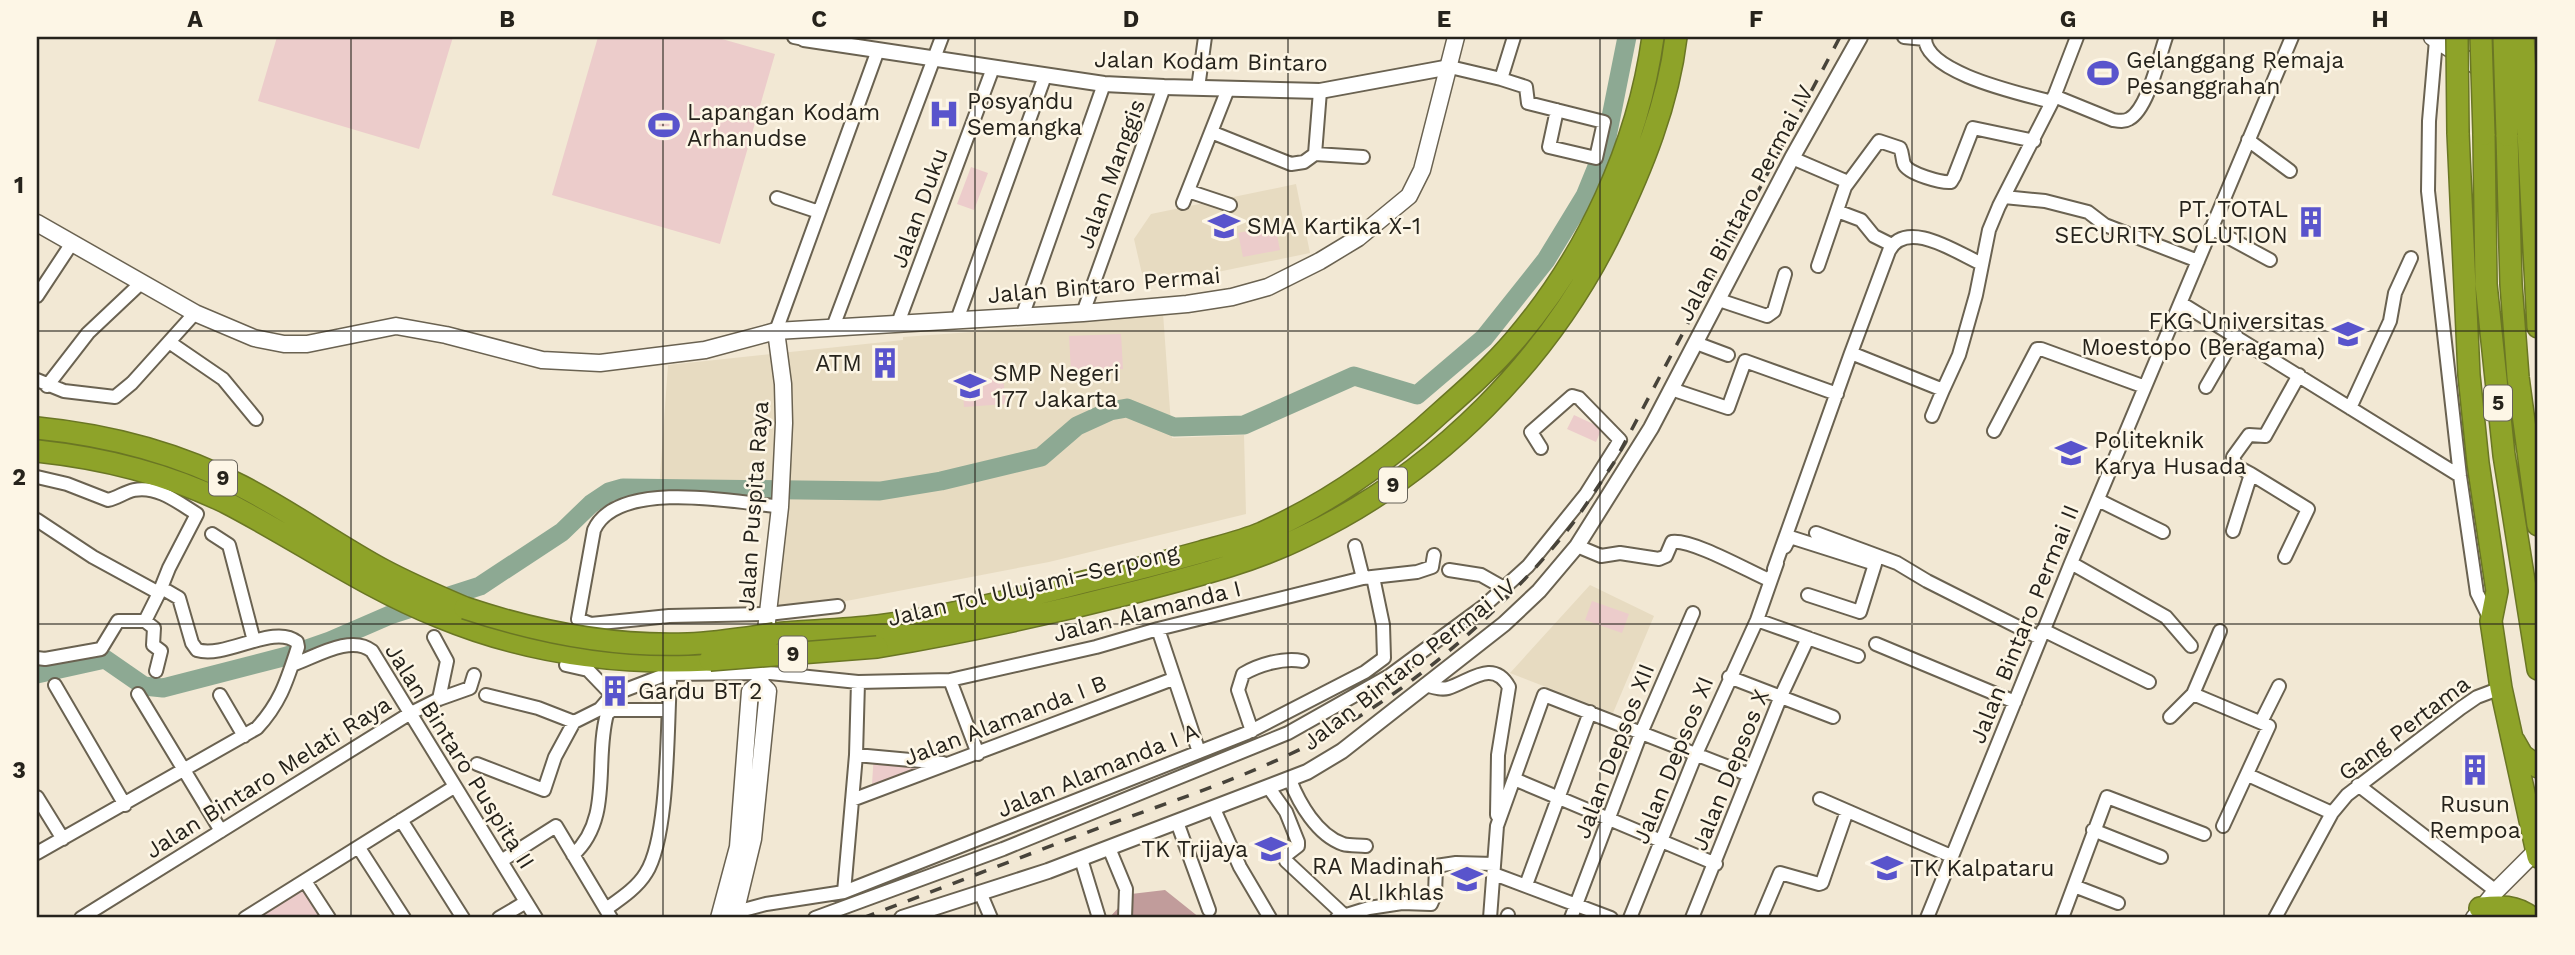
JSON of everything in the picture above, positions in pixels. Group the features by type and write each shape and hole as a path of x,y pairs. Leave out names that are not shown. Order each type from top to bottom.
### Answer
{"highway":[{"name":"Jalan Tol Ulujami–Serpong","path":"877,636 1237,542 1262,533 1317,504 1376,468 1489,369 1517,338 1560,279 1593,221 1617,169 1636,119 1653,37"},
{"name":"Jalan Tol Ulujami–Serpong","path":"37,428 78,432 144,447 190,463 239,484 440,617 503,639 581,655 634,661 691,661 1064,610 1252,559 1306,536 1404,478 1475,416 1527,361 1562,316 1595,264 1635,182 1656,126 1676,37"},
{"name":"5","path":"2481,37 2486,284 2504,455 2538,669"},
{"name":"5","path":"2504,37 2511,284 2518,377 2538,525"},
{"path":"2523,37 2533,124 2538,327"},
{"path":"2442,38 2458,134 2469,375 2478,463 2497,591 2491,621 2501,688 2538,852"},
{"name":"Jalan Tol Ulujami–Serpong","path":"37,451 83,456 132,466 174,480 387,582"},
{"path":"2513,738 2522,755 2538,767"},
{"path":"2477,913 2501,906 2515,908 2532,918"}],"main road":[{"name":"Jalan Bintaro Permai","path":"37,223 195,313 254,338 284,344 307,344 396,326 446,335 542,360 600,363 705,351 776,331 1083,313 1187,304 1238,296 1268,287 1358,238 1399,206 1416,184 1456,37"},
{"path":"2442,38 2538,106"},
{"name":"Jalan Puspita Raya","path":"761,678 780,505 785,423 776,331"},
{"path":"719,918 738,847 750,691 761,678 768,691 753,839 735,915"},
{"path":"2477,913 2496,891 2538,852"}],"street":[{"name":"Jalan Kodam Bintaro","path":"801,37 1045,76 1164,88 1320,91 1450,67"},
{"path":"833,327 943,37"},
{"path":"1198,88 1205,37"},
{"path":"1502,79 1514,37"},
{"name":"Jalan Bintaro Permai IV","path":"902,918 924,914 980,892 1081,859 1290,780 1342,751 1504,624 1539,591 1577,547 1651,428 1792,158 1860,37"},
{"path":"1904,37 1925,38 1930,55 1944,65 1982,82 2053,99 2122,122 2131,119 2142,104 2166,37"},
{"path":"1932,416 1959,355 1989,230 2034,141 2077,37"},
{"name":"Jalan Bintaro Permai II","path":"1927,918 2071,562 2292,37"},
{"path":"2442,38 2429,121 2428,191 2460,476 2477,593 2491,621"},
{"path":"776,331 878,50"},
{"path":"1450,67 1526,87 1530,105 1557,110 1604,122 1596,158 1549,147 1557,110"},
{"name":"Jalan Duku","path":"898,323 993,68"},
{"path":"957,320 1045,76"},
{"path":"1022,317 1104,84"},
{"name":"Jalan Manggis","path":"1083,313 1164,88"},
{"path":"1228,89 1185,197 1230,205"},
{"path":"1315,154 1320,91"},
{"path":"2533,124 2538,106"},
{"path":"1818,266 1849,183 1880,141 1900,148 1904,165 1909,170 1947,183 1954,177 1972,128 2034,141"},
{"path":"1210,132 1291,164 1304,162 1315,154 1363,157"},
{"path":"2248,140 2290,171"},
{"path":"1792,158 1849,183"},
{"path":"2004,197 2045,201 2088,212 2105,225 2198,261"},
{"path":"777,198 819,212"},
{"path":"1837,211 1861,220 1874,236 1892,245"},
{"path":"2211,228 2270,260"},
{"path":"1771,575 1850,353 1892,245 1908,237 1926,238 1982,264"},
{"path":"37,296 72,243"},
{"path":"2350,408 2386,332 2395,303 2395,293 2411,258"},
{"path":"1719,300 1767,316 1774,312 1785,274"},
{"path":"141,283 88,333 42,383 64,391 115,397 132,383 195,313"},
{"path":"2181,303 2460,476"},
{"path":"2206,387 2236,335"},
{"path":"169,342 223,379 256,419"},
{"path":"1696,344 1728,355"},
{"path":"1994,431 2037,349 2145,387"},
{"path":"1850,353 1943,390"},
{"path":"1671,389 1728,408 1745,361 1837,394"},
{"path":"2285,557 2308,509 2236,466 2232,457 2249,435 2265,436 2300,375"},
{"path":"815,918 1003,849 1288,733 1388,676 1484,606 1528,566 1576,509 1620,440 1579,398 1572,396 1531,432 1541,448"},
{"path":"2233,531 2251,474"},
{"path":"37,477 67,484 107,500 136,489 149,489 173,499 197,514 169,568 163,592 145,621"},
{"path":"780,505 665,498 623,504 598,522 594,530 578,615 580,621 590,624 669,617 768,614 838,606"},
{"path":"2098,500 2162,532"},
{"path":"37,520 93,557 178,598 192,643 197,650 215,653 254,641 284,636 293,639 298,647 273,711 257,728 37,853"},
{"path":"1816,533 1904,566 1927,582 2150,682"},
{"path":"212,534 229,545 254,641"},
{"path":"1771,575 1790,537 1875,564 1860,612 1808,595"},
{"path":"1577,547 1601,556 1620,553 1659,559 1664,557 1674,542 1771,575"},
{"path":"1355,546 1368,577"},
{"name":"Jalan Alamanda I","path":"574,722 600,709 612,695 667,674 858,682 950,680 1096,647 1157,629 1368,577 1422,571 1432,566 1434,555"},
{"path":"2071,562 2166,617 2190,646"},
{"path":"1449,570 1481,575 1504,589"},
{"name":"Jalan Depsos XI","path":"1630,918 1696,754 1757,620 1771,575"},
{"name":"Jalan Alamanda I A","path":"735,915 766,904 844,892 1252,731 1365,672 1382,660 1385,654 1383,625 1368,577"},
{"name":"Jalan Depsos XII","path":"1571,918 1641,733 1693,613"},
{"path":"1757,620 1858,656"},
{"path":"37,658 45,659 101,649 118,621 145,621 154,628 153,645 161,651 156,671"},
{"path":"1157,629 1199,752"},
{"path":"2170,717 2193,694 2220,631"},
{"path":"434,636 447,661 439,699"},
{"name":"Jalan Depsos X","path":"1692,918 1808,638"},
{"path":"1876,644 2015,702"},
{"name":"Jalan Bintaro Puspita II","path":"293,663 346,645 365,645 372,651 536,918"},
{"path":"1252,731 1238,690 1243,674 1251,669 1290,659 1302,661"},
{"path":"566,665 589,670 612,695"},
{"path":"1425,685 1446,689 1478,674 1494,674 1502,676 1509,687 1498,755 1497,826 1490,918"},
{"name":"Jalan Bintaro Melati Raya","path":"81,918 103,913 220,831 409,714 470,688 474,675"},
{"path":"1730,677 1833,717"},
{"name":"Jalan Alamanda I B","path":"852,800 1173,679"},
{"path":"950,680 978,754"},
{"path":"501,861 556,826 609,914 646,873 652,858 663,803 670,681"},
{"path":"844,892 856,755 858,682"},
{"path":"55,685 125,805"},
{"path":"2261,722 2279,686"},
{"name":"Gang Pertama","path":"2275,918 2332,813 2358,785 2477,696 2501,688"},
{"path":"138,694 220,831"},
{"path":"2193,694 2269,726 2223,826"},
{"path":"220,695 244,736"},
{"path":"477,764 544,790 555,757 574,722 538,708 486,695"},
{"path":"1497,826 1543,695 1749,775"},
{"path":"573,855 586,844 598,812 607,714 612,710 668,710"},
{"path":"1526,886 1590,712"},
{"path":"856,755 947,764"},
{"path":"2248,775 2332,813"},
{"path":"1514,779 1716,864"},
{"path":"1290,780 1313,821 1325,834 1343,844 1366,846"},
{"path":"2358,785 2496,891"},
{"path":"245,918 454,787"},
{"path":"1269,788 1286,812 1298,842 1298,846 1285,856 1286,861 1341,917 1359,909 1433,903 1436,895 1436,866 1456,863 1494,869 1526,886 1611,918"},
{"path":"2062,918 2109,796 2204,834"},
{"path":"37,797 63,839"},
{"path":"1820,799 1951,856"},
{"path":"1214,809 1240,867 1270,918"},
{"path":"1761,918 1780,873 1822,883 1847,810"},
{"path":"401,820 463,918"},
{"path":"1177,822 1209,910"},
{"path":"2094,830 2161,857"},
{"path":"359,848 404,918"},
{"path":"1109,848 1126,889 1125,918"},
{"path":"1081,859 1099,918"},
{"path":"305,881 329,918"},
{"path":"2074,886 2118,903"},
{"path":"980,892 991,918"},
{"path":"499,918 526,902"}],"shaded area":[{"path":"277,37 453,37 419,149 258,101"},
{"name":"Lapangan Kodam Arhanudse","path":"598,37 715,37 775,54 720,244 552,195"},
{"path":"971,167 988,173 974,210 957,204"},
{"name":"SMA Kartika X-1","path":"1296,184 1310,253 1145,287 1134,239 1151,214"},
{"path":"1275,225 1280,250 1243,257 1238,233"},
{"path":"1163,313 1172,438 1244,435 1246,514 1049,562 763,617 771,498 659,490 668,365 903,340 903,337"},
{"path":"1121,334 1123,369 1071,371 1069,336"},
{"path":"1003,377 1006,404 964,407 962,380"},
{"path":"1574,415 1602,428 1596,442 1567,429"},
{"path":"1590,585 1654,616 1613,713 1510,673"},
{"path":"1592,601 1629,614 1622,633 1585,620"},
{"path":"874,753 943,761 872,784"},
{"path":"305,881 329,918 245,918"},
{"path":"1165,890 1200,918 1148,918 1143,915 1135,918 1109,918 1131,894"}],"waterway":[{"path":"37,674 105,659 144,686 163,688 287,656 390,615 480,586 562,532 591,504 609,492 623,488 880,491 941,481 1041,457 1077,426 1110,411 1127,408 1174,427 1244,425 1354,376 1417,395 1484,338 1546,260 1585,196 1605,147 1627,37"}],"railway":[{"path":"863,918 1282,758 1368,711 1462,640 1545,557 1576,519 1615,461 1840,37"}],"place":[{"name":"Gelanggang Remaja Pesanggrahan","path":"2103,73"},
{"name":"Posyandu Semangka","path":"944,114"},
{"name":"Lapangan Kodam Arhanudse","path":"664,125"},
{"name":"PT. TOTAL SECURITY SOLUTION","path":"2311,222"},
{"name":"SMA Kartika X-1","path":"1224,226"},
{"name":"FKG Universitas Moestopo (Beragama)","path":"2348,334"},
{"name":"ATM","path":"885,363"},
{"name":"SMP Negeri 177 Jakarta","path":"970,386"},
{"name":"Politeknik Karya Husada","path":"2071,453"},
{"name":"Gardu BT 2","path":"615,691"},
{"name":"Rusun Rempoa","path":"2475,770"},
{"name":"TK Trijaya","path":"1271,849"},
{"name":"TK Kalpataru","path":"1887,868"},
{"name":"RA Madinah Al Ikhlas","path":"1467,879"}]}
